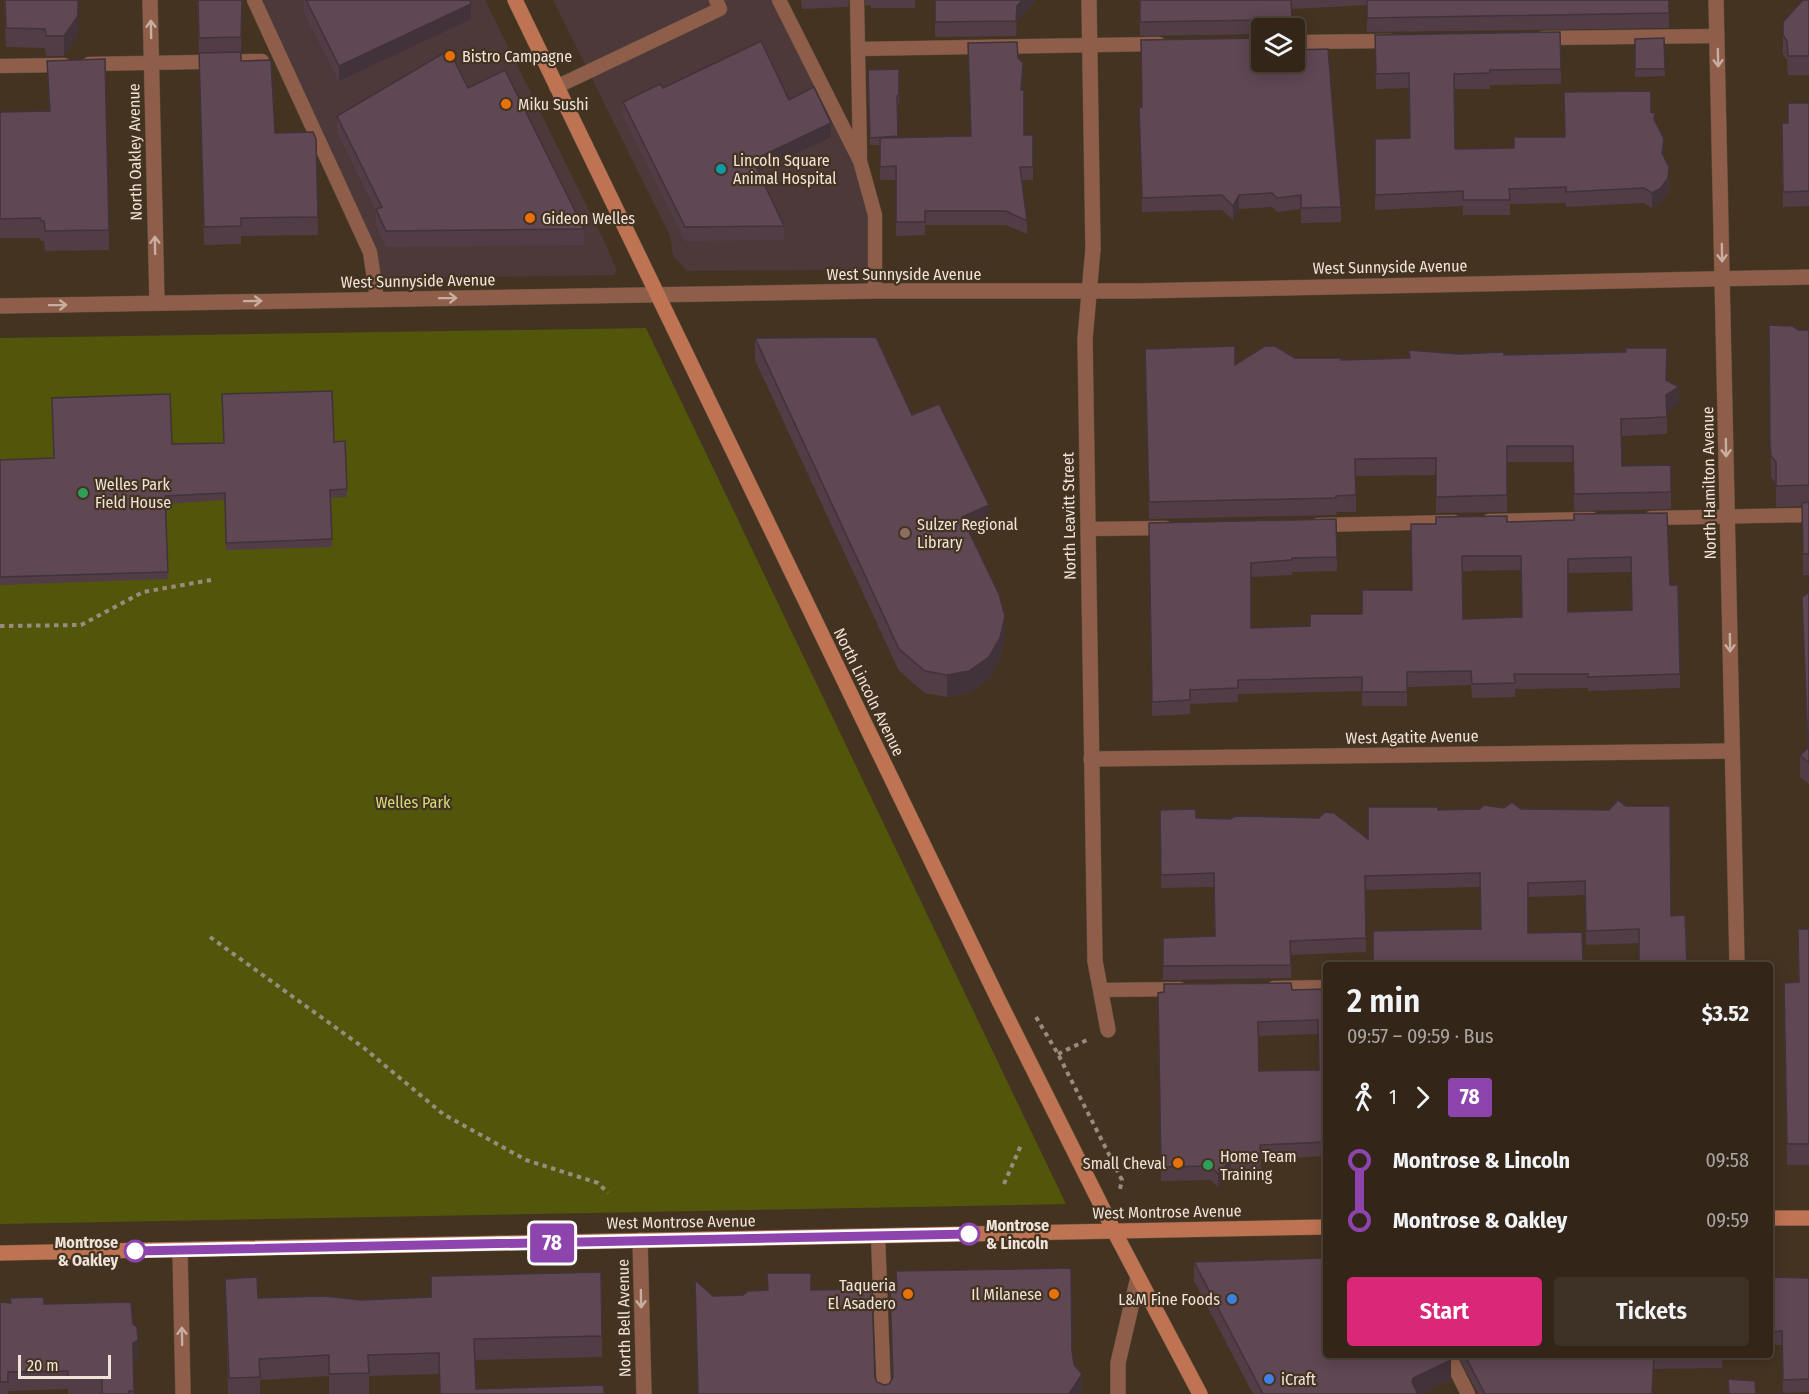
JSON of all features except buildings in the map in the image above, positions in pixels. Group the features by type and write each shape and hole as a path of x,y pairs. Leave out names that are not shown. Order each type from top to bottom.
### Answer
{"main road":[{"name":"North Lincoln Avenue","path":"515,0 655,294 1114,1231 1200,1394"},
{"path":"1773,1218 1809,1218"},
{"name":"West Montrose Avenue","path":"0,1253 1323,1227"}],"street":[{"name":"North Oakley Avenue","path":"150,0 157,303"},
{"name":"North Leavitt Street","path":"1089,0 1093,249 1084,339 1091,759 1095,961 1108,1030"},
{"name":"North Hamilton Avenue","path":"1716,0 1737,962"},
{"name":"West Sunnyside Avenue","path":"0,306 655,294 1089,291 1809,277"},
{"name":"West Agatite Avenue","path":"1091,759 1732,751"},
{"name":"North Bell Avenue","path":"640,1240 644,1394"},
{"path":"180,1250 183,1394"},
{"path":"1118,1394 1118,1363 1138,1277"}],"lane":[{"path":"254,0 370,252 377,299"},
{"path":"556,87 720,9 716,0"},
{"path":"779,0 860,161 875,215 876,291"},
{"path":"857,0 860,161"},
{"path":"1531,38 1717,36"},
{"path":"1305,42 1401,40"},
{"path":"858,49 1173,44"},
{"path":"0,66 283,60"},
{"path":"1636,519 1809,515"},
{"path":"1305,525 1612,519"},
{"path":"1088,529 1176,527"},
{"path":"1254,988 1323,987"},
{"path":"1101,990 1195,989"},
{"path":"878,1236 884,1394"},
{"path":"1451,1358 1468,1394"}],"path":[{"path":"0,626 81,625 142,592 210,580"},
{"path":"210,936 364,1048 443,1114 526,1160 598,1184 609,1193"},
{"path":"1034,1014 1058,1053 1122,1180"},
{"path":"1058,1053 1108,1030"},
{"path":"1004,1184 1022,1143"}],"shaded area":[{"path":"254,0 485,0 607,247 617,271 614,275 374,279 370,252"},
{"path":"553,0 779,0 860,161 875,215 875,270 687,271 673,256 670,236"}],"green space":[{"name":"Welles Park","path":"646,328 1066,1204 0,1224 0,338"}],"bus line":[{"name":"78","path":"135,1251 969,1234"}],"place":[{"name":"Bistro Campagne","path":"450,56"},
{"name":"Miku Sushi","path":"506,104"},
{"name":"Lincoln Square Animal Hospital","path":"721,169"},
{"name":"Gideon Welles","path":"530,218"},
{"name":"Welles Park Field House","path":"83,493"},
{"name":"Sulzer Regional Library","path":"905,533"},
{"name":"Small Cheval","path":"1178,1163"},
{"name":"Home Team Training","path":"1208,1165"},
{"name":"Montrose & Lincoln","path":"969,1234"},
{"name":"Montrose & Oakley","path":"135,1251"},
{"name":"Taqueria El Asadero","path":"908,1294"},
{"name":"Il Milanese","path":"1054,1294"},
{"name":"L&M Fine Foods","path":"1232,1299"},
{"name":"iCraft","path":"1269,1379"}]}
